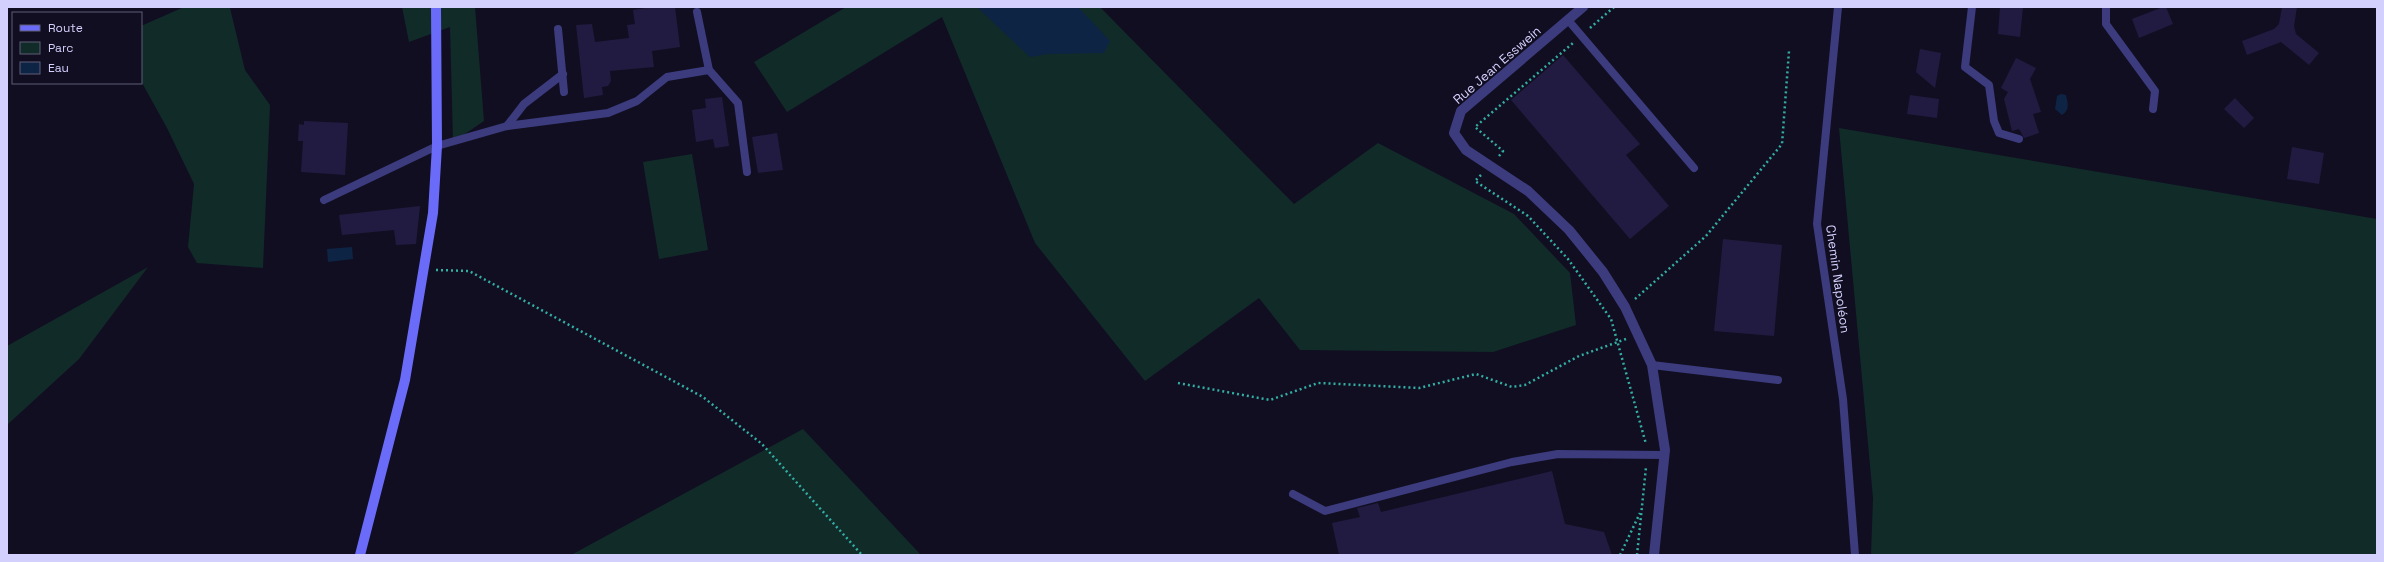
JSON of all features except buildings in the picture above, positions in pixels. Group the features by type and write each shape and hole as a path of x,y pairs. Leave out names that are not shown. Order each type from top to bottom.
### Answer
{"street":[{"path":"360,555 405,380 433,213 437,146 436,7"},
{"name":"Rue Jean Esswein","path":"1583,7 1461,111 1454,133 1466,150 1528,191 1569,230 1603,272 1625,307 1638,334 1652,365 1665,455 1654,555"}],"lane":[{"name":"Chemin Napoléon","path":"1838,7 1817,224 1843,399 1854,555"},
{"path":"1972,7 1965,67 1989,85 1994,121 1999,133 2019,139"},
{"path":"2106,7 2106,24 2155,91 2153,109"},
{"path":"697,12 709,70 738,103 747,172"},
{"path":"1568,20 1694,168"},
{"path":"558,29 564,92"},
{"path":"324,200 437,146 507,126 608,113 637,101 667,77 709,70"},
{"path":"507,126 524,104 563,74"},
{"path":"1652,365 1778,380"},
{"path":"1293,494 1325,511 1512,462 1558,454 1665,455"}],"path":[{"path":"1625,307 1706,236 1782,144 1789,51"},
{"path":"424,270 469,271 703,397 762,444 862,555"},
{"path":"1178,383 1270,400 1318,384 1419,388 1476,374 1512,387 1525,385 1579,356 1638,334"},
{"path":"1620,555 1641,511"}],"green space":[{"path":"184,7 230,8 245,70 270,105 263,268 197,263 188,247 194,184 167,128 142,83 142,26"},
{"path":"402,7 475,7 484,121 453,142 450,27 409,42"},
{"path":"846,7 1100,7 1294,204 1378,143 1514,214 1570,273 1576,325 1493,352 1300,350 1259,298 1145,381 1035,243 942,17 787,112 754,62"},
{"path":"1839,128 2377,219 2377,555 1871,555 1873,498"},
{"path":"692,154 708,250 659,259 643,162"},
{"path":"148,267 79,359 7,425 7,346"},
{"path":"803,429 921,555 571,555"}],"water":[{"path":"977,7 1078,7 1110,41 1104,53 1047,54 1030,57"},
{"path":"2061,94 2066,95 2068,105 2067,110 2062,115 2055,109 2057,96"},
{"path":"352,247 353,259 328,262 327,249"}]}
